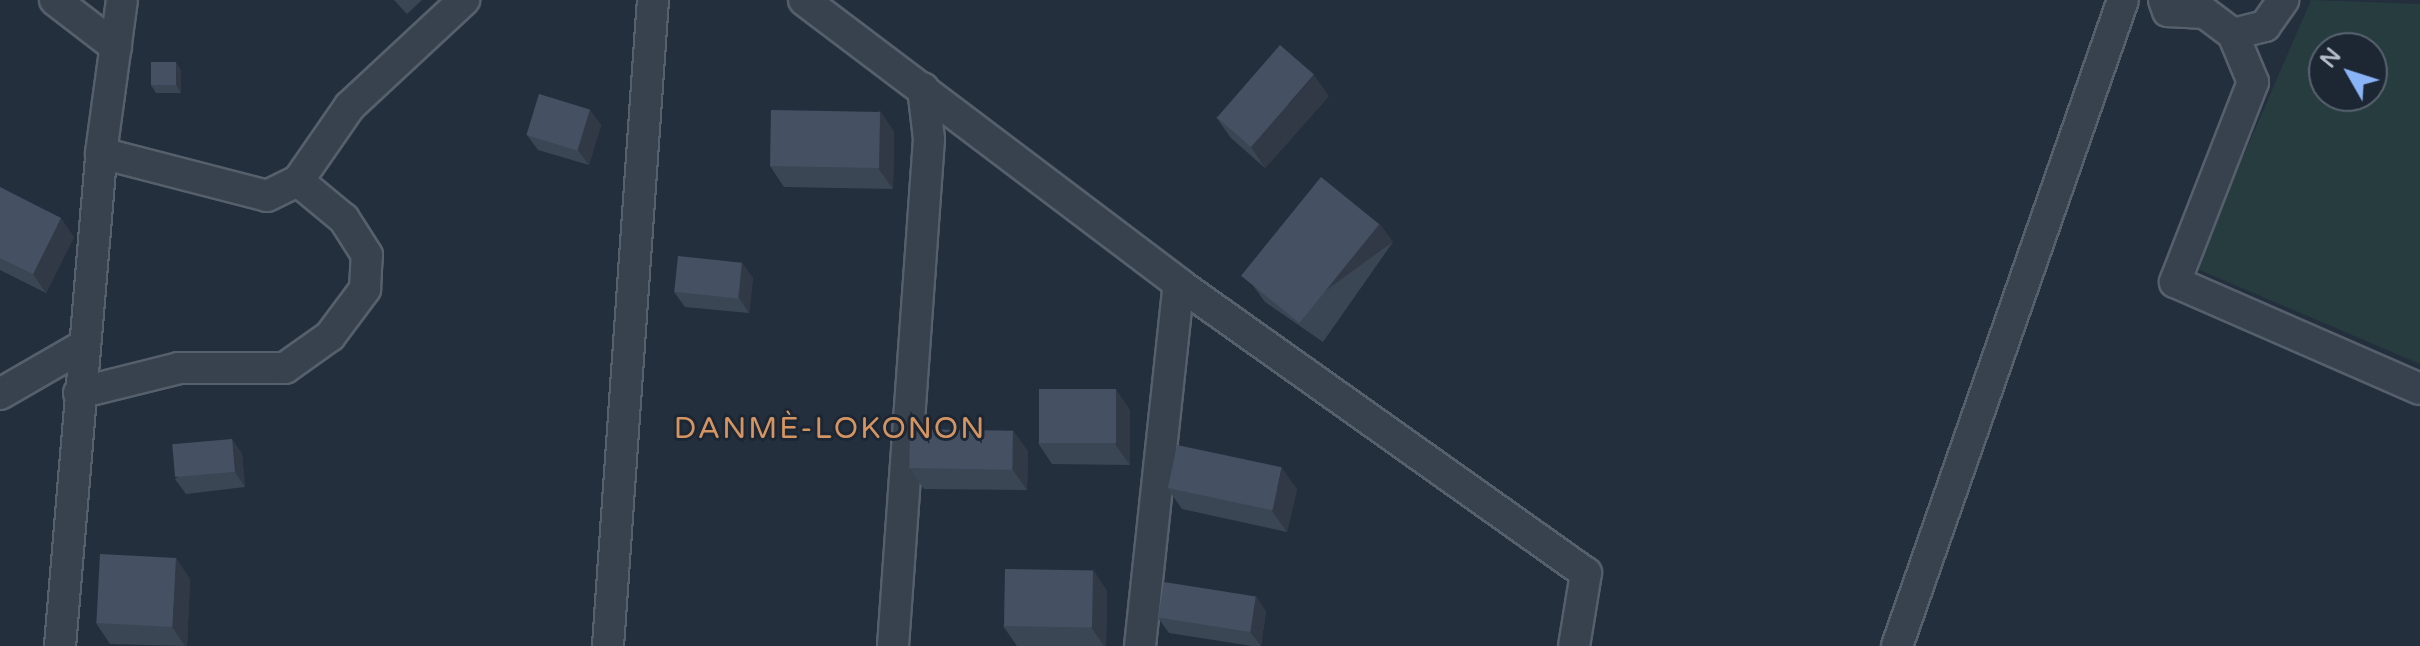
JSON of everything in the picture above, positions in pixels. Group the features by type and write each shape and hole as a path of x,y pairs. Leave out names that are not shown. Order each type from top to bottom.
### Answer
{"street":[{"path":"55,0 116,47"},
{"path":"60,646 101,153 122,0"},
{"path":"101,153 267,196 298,181 350,106 464,0"},
{"path":"608,646 653,0"},
{"path":"804,0 1179,284 1586,573 1574,646"},
{"path":"1897,646 2123,0"},
{"path":"2164,0 2168,11 2205,13 2233,34 2253,82 2175,282 2420,389"},
{"path":"2233,34 2265,26 2283,0"},
{"path":"893,646 929,139 923,88"},
{"path":"79,393 179,368 285,368 330,336 365,289 367,255 344,219 298,181"},
{"path":"1140,646 1179,284"},
{"path":"0,394 83,346"}],"green space":[{"path":"2311,0 2420,4 2420,364 2195,268"}],"building":[{"path":"1280,45 1314,75 1251,147 1217,117"},
{"path":"151,62 176,62 176,85 151,85"},
{"path":"539,94 590,109 577,151 526,135"},
{"path":"771,110 880,112 879,168 770,166"},
{"path":"1321,177 1379,224 1299,323 1241,276"},
{"path":"0,187 61,218 33,274 0,258"},
{"path":"678,256 742,263 738,298 674,292"},
{"path":"1039,389 1116,389 1116,443 1039,443"},
{"path":"910,429 1013,431 1012,470 909,468"},
{"path":"232,439 235,472 175,477 172,444"},
{"path":"1177,445 1282,467 1273,510 1168,488"},
{"path":"100,554 176,558 172,627 96,623"},
{"path":"1005,569 1093,571 1092,628 1004,626"},
{"path":"1164,582 1256,597 1250,632 1158,618"}],"district":[{"name":"DANMÈ-LOKONON","path":"830,429"}]}
